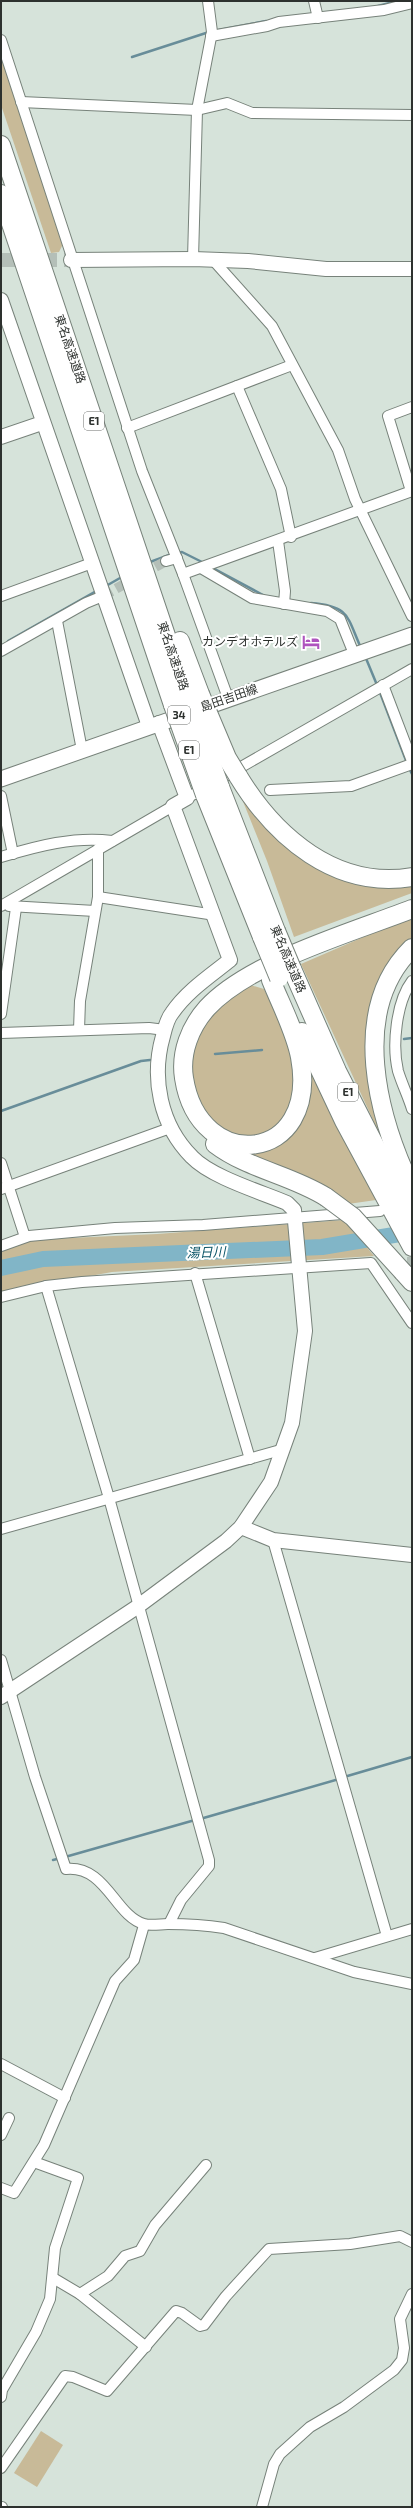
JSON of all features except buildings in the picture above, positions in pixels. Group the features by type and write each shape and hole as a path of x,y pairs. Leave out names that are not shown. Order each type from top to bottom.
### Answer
{"highway":[{"name":"東名高速道路","path":"1,145 187,699 234,870 264,936"},
{"name":"東名高速道路","path":"1,194 187,699"},
{"path":"187,699 269,820 284,836 308,854 343,871 386,879 412,877"},
{"name":"東名高速道路","path":"213,791 264,936 280,976 344,1121 399,1214 409,1266"},
{"path":"409,1266 353,1217 326,1197 300,1182 235,1156 205,1135 190,1118 178,1091 175,1071 180,1039 191,1018 206,999 242,971 306,942 412,902"},
{"path":"280,976 300,1058 302,1098 295,1116 280,1135 260,1144 239,1145 226,1141 208,1128 194,1110 187,1096 184,1059 190,1035 197,1021 221,995 245,978 281,960 412,909"},
{"path":"412,948 400,962 381,997 377,1013 374,1054 384,1113 395,1148 412,1189"}],"main road":[{"name":"島田吉田線","path":"1,779 356,653 412,635"}],"street":[{"path":"192,259 197,110 212,31 208,1"},
{"path":"212,31 267,26 316,11 384,10 412,3"},
{"path":"1,40 22,102 71,260 127,428 183,574 228,698"},
{"path":"22,102 197,110 227,103 252,113 412,115"},
{"path":"71,260 192,259 214,261 248,261 326,269 412,269"},
{"path":"214,261 272,326 338,450 355,499 362,509 412,616"},
{"path":"1,300 101,591 154,724 187,798"},
{"path":"127,428 292,365"},
{"path":"237,386 281,489 291,537"},
{"path":"183,574 291,537 411,491 388,416 412,407"},
{"path":"1,437 42,423"},
{"path":"278,541 284,600"},
{"path":"166,561 177,558"},
{"path":"1,596 92,563"},
{"path":"202,568 252,598 284,600 327,611 340,619 356,653"},
{"path":"1,651 86,603 101,591"},
{"path":"56,621 82,750"},
{"path":"2,905 412,669"},
{"path":"270,790 351,786 409,764 383,685"},
{"path":"1,796 13,854"},
{"path":"5,1694 137,1606 226,1541 241,1527 271,1482 284,1449 297,1396 305,1331 296,1217 294,1210 287,1203 221,1175 192,1158 170,1128 158,1080 158,1055 171,1014 184,998 230,960 215,915 174,806"},
{"path":"1,858 63,842 94,838 112,841"},
{"path":"79,1030 80,1001 98,898 98,849"},
{"path":"98,898 215,915"},
{"path":"2,905 16,908 95,911"},
{"path":"1,1014 16,908"},
{"path":"412,981 405,991 396,1029 398,1070 412,1109"},
{"path":"1,1033 149,1028 165,1030"},
{"path":"5,1187 170,1128"},
{"path":"1,1163 5,1187 26,1237"},
{"path":"1,1246 26,1237 115,1228 203,1225 296,1217 399,1214"},
{"path":"1,1297 46,1286 299,1265 372,1263 409,1266"},
{"path":"372,1263 412,1323"},
{"path":"195,1273 250,1459"},
{"path":"46,1286 109,1498 137,1606 209,1860 208,1866 181,1900 169,1924"},
{"path":"1,1529 284,1449"},
{"path":"241,1527 273,1540 412,1555"},
{"path":"273,1540 387,1936"},
{"path":"1,1660 5,1694 66,1869 74,1868 92,1876 111,1892 130,1916 144,1924 203,1924 224,1928 354,1972 412,1984"},
{"path":"1,2188 14,2193 34,2162 65,2098 115,1981 134,1960 144,1924"},
{"path":"315,1958 412,1929"},
{"path":"1,2064 65,2098"},
{"path":"1,2135 9,2118"},
{"path":"1,2397 2,2390 36,2332 50,2298 55,2248 78,2178 34,2162"},
{"path":"80,2294 108,2276 125,2256 140,2251 155,2225 206,2165"},
{"path":"1,2468 65,2376 73,2377 107,2391 176,2311 182,2312 200,2326 204,2325 226,2296 269,2249 350,2244 400,2236 412,2242"},
{"path":"53,2278 80,2294 146,2347"},
{"path":"262,2507 274,2464 280,2454 310,2427 344,2407 394,2370 402,2360 404,2348 400,2319 412,2294"}],"shaded area":[{"path":"1,54 63,244 59,252 51,253 1,105"},
{"path":"240,794 257,819 283,843 412,885 412,893 294,937 267,861"},
{"path":"412,916 412,942 368,1053 380,1135 301,964"},
{"path":"247,984 264,989 272,1005 287,1042 292,1061 294,1081 292,1099 284,1116 270,1130 259,1136 244,1139 216,1125 206,1117 199,1102 193,1082 190,1054 191,1046 210,1012 220,1002"},
{"path":"310,1064 376,1200 348,1204 241,1151 256,1150 309,1096"},
{"path":"344,1220 374,1256 112,1272 1,1292 1,1251 27,1240 157,1234"},
{"path":"41,2431 63,2445 37,2487 14,2473"}],"waterway":[{"path":"378,6 397,1"},
{"path":"214,31 266,21"},
{"path":"132,57 209,32"},
{"path":"177,553 182,552 204,563"},
{"path":"150,562 172,554"},
{"path":"211,567 263,595"},
{"path":"106,586 120,578"},
{"path":"8,641 98,590"},
{"path":"311,603 333,607 340,610 349,621 361,648"},
{"path":"365,656 377,685"},
{"path":"379,690 407,763"},
{"path":"409,768 412,774"},
{"path":"404,1039 412,1038"},
{"path":"215,1054 262,1050"},
{"path":"1,1111 141,1061 150,1060"},
{"name":"湯日川","path":"1,1268 43,1259 322,1247 412,1232"},
{"path":"344,1777 412,1757"},
{"path":"200,1819 339,1779"},
{"path":"65,1857 195,1820"},
{"path":"53,1860 61,1858"}],"tunnel":[{"path":"1,260 71,260"},
{"path":"103,596 166,561"},
{"path":"407,1262 412,1262"}],"place":[{"name":"カンデオホテルズ","path":"311,642"}]}
